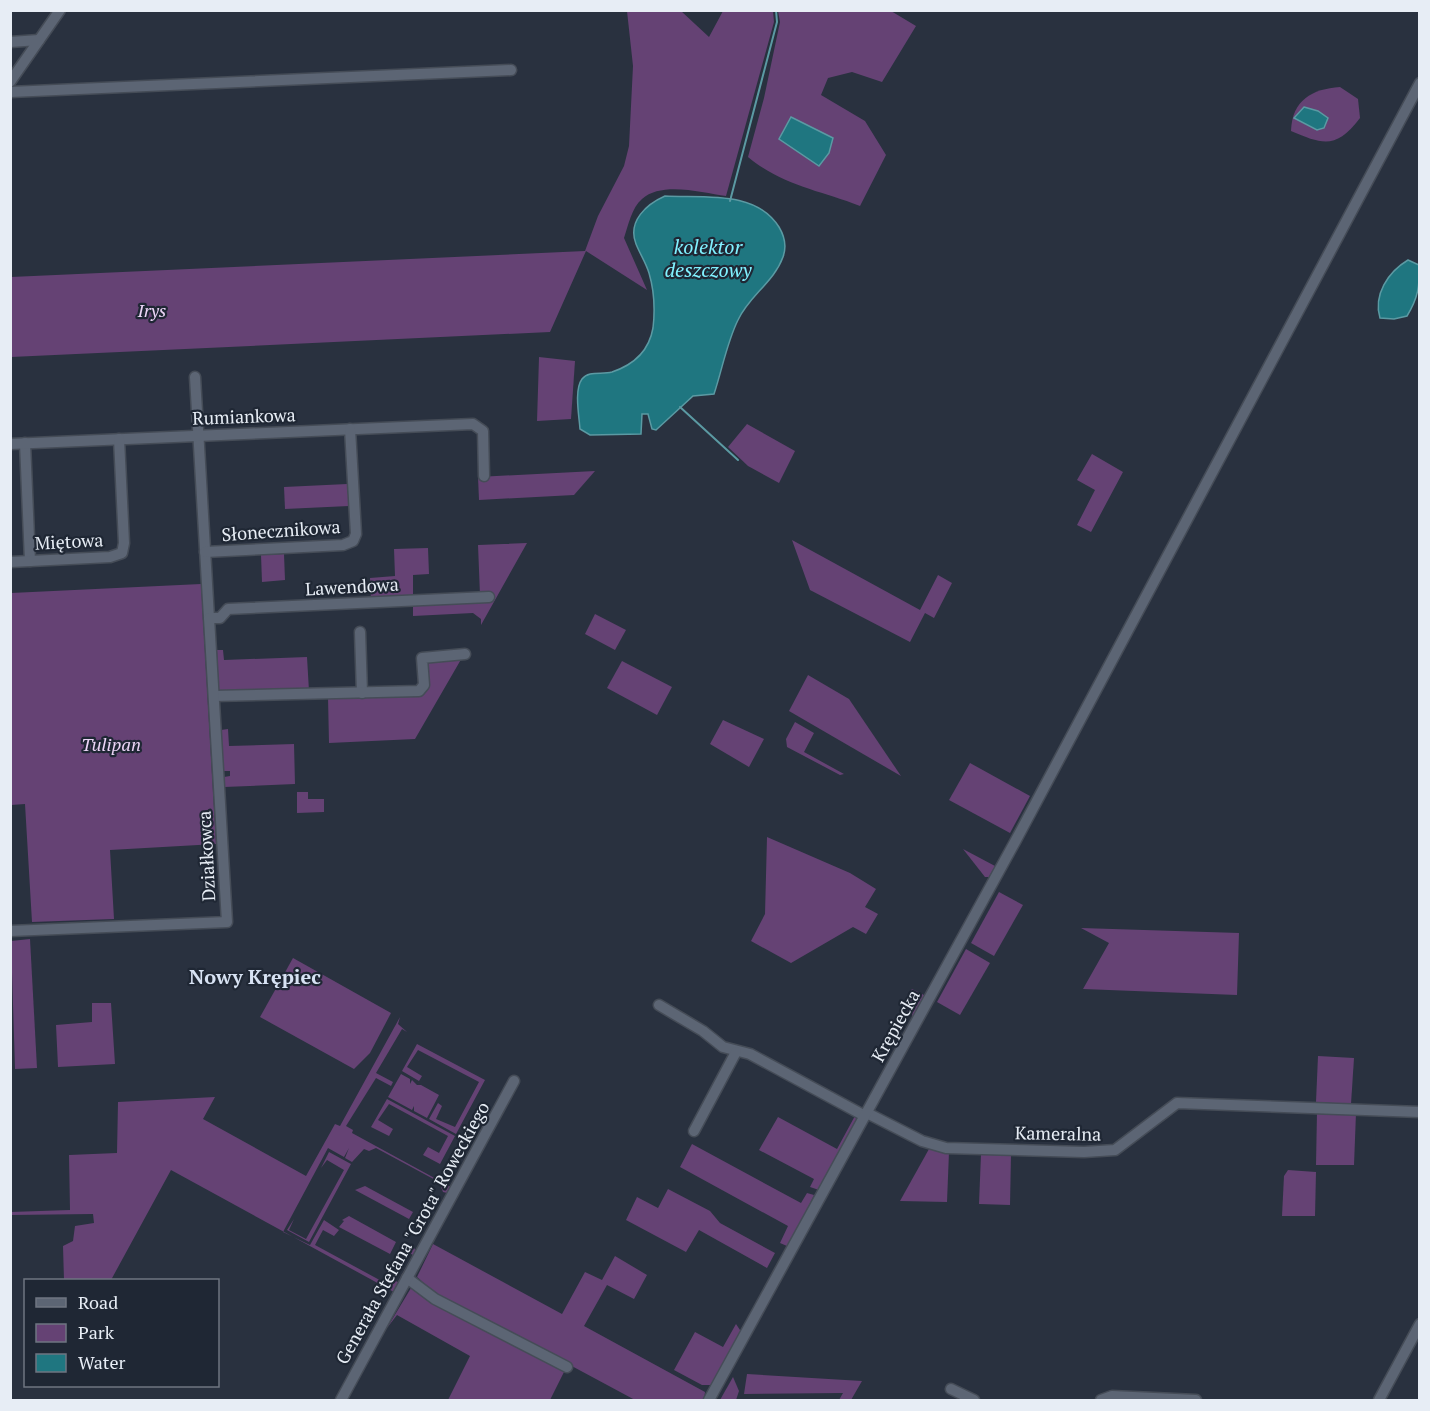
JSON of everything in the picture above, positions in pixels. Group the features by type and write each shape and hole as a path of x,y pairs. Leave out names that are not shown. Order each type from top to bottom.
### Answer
{"street":[{"path":"10,82 60,10"},
{"path":"10,42 39,40"},
{"path":"10,92 511,70"},
{"name":"Krępiecka","path":"709,1401 1109,667 1419,83"},
{"path":"195,377 205,552"},
{"name":"Rumiankowa","path":"10,444 478,425 483,431 484,476"},
{"name":"Słonecznikowa","path":"205,552 343,545 353,541 356,534 350,429"},
{"name":"Miętowa","path":"10,562 110,557 122,553 124,543 118,439"},
{"path":"25,443 30,561"},
{"name":"Działkowca","path":"10,931 227,922 214,696 215,618 205,552"},
{"name":"Lawendowa","path":"215,618 228,609 489,597"},
{"path":"360,632 362,693"},
{"path":"214,696 419,691 424,685 422,658 465,654"},
{"name":"Kameralna","path":"659,1005 703,1031 723,1047 750,1054 866,1114 935,1146 1084,1152 1115,1150 1177,1103 1419,1112"},
{"path":"694,1131 736,1052"},
{"name":"Generała Stefana \"Grota\" Roweckiego","path":"341,1401 514,1081"},
{"path":"407,1278 435,1299 567,1367"},
{"path":"1382,1400 1419,1323"},
{"path":"951,1389 974,1401"},
{"path":"1101,1401 1112,1396 1196,1400"}],"green space":[{"name":"Irys","path":"627,11 681,11 709,37 723,11 773,11 774,22 726,196 671,189 650,194 639,202 633,212 624,238 647,290 586,251 550,332 11,357 11,277 585,251 598,216 624,166 629,146 633,66"},
{"path":"778,11 891,11 916,26 882,82 852,72 828,78 821,95 865,121 886,155 860,206 774,175 748,157 764,98 780,22"},
{"path":"1340,87 1358,99 1360,118 1344,135 1329,141 1321,141 1291,131 1295,111 1305,98 1321,90"},
{"path":"539,357 575,361 571,419 537,421"},
{"path":"747,424 795,451 779,483 748,466 728,447"},
{"path":"1092,454 1123,472 1091,532 1077,525 1095,490 1077,480"},
{"path":"595,471 574,495 479,500 478,477"},
{"path":"347,484 349,506 285,509 284,487"},
{"path":"792,540 920,610 938,575 952,583 934,618 925,613 910,642 810,590"},
{"path":"527,543 481,625 481,619 473,613 413,616 413,602 480,595 478,545"},
{"path":"428,548 429,574 413,575 413,598 371,600 370,578 395,576 394,549"},
{"path":"284,554 285,580 262,582 261,555"},
{"name":"Tulipan","path":"201,584 216,844 110,850 114,919 32,922 25,804 11,805 11,593"},
{"path":"595,614 626,630 615,650 585,634"},
{"path":"217,650 223,650 224,660 307,657 309,691 219,694"},
{"path":"463,656 415,739 329,743 328,697 422,693 426,665 429,661"},
{"path":"622,661 672,687 657,715 607,688"},
{"path":"808,675 849,699 901,776 789,711"},
{"path":"723,720 764,739 749,767 710,744"},
{"path":"795,722 814,733 804,752 844,774 840,775 787,747 786,739"},
{"path":"228,729 229,746 294,744 295,784 224,787 224,777 230,776 230,771 223,771 221,730"},
{"path":"970,763 1030,796 1010,833 949,800"},
{"path":"297,792 308,792 308,799 324,799 324,812 297,813"},
{"path":"767,837 850,873 876,889 865,907 878,914 866,934 853,927 791,963 751,941 765,914"},
{"path":"963,849 995,866 989,877 985,877"},
{"path":"999,892 1023,905 994,956 971,943"},
{"path":"1081,928 1239,933 1237,995 1083,989 1109,943"},
{"path":"30,939 37,1068 15,1069 11,941"},
{"path":"966,949 990,963 960,1015 937,1002"},
{"path":"293,958 391,1013 370,1053 354,1069 260,1017"},
{"path":"912,989 926,996 913,1016 907,1012 911,1003 906,1000"},
{"path":"92,1003 111,1003 115,1064 58,1067 56,1025 92,1022"},
{"path":"400,1017 398,1024 407,1032 402,1029 376,1073 393,1082 391,1086 376,1078 346,1126 353,1130 352,1133 451,1187 447,1193 443,1192 439,1182 376,1148 369,1151 364,1149 352,1162 345,1158 349,1148 344,1157 328,1148 283,1231 171,1170 112,1279 64,1279 63,1246 73,1241 75,1226 94,1223 93,1214 11,1215 10,1212 70,1210 69,1155 117,1153 118,1102 215,1097 203,1119 306,1176 335,1124 340,1126"},
{"path":"417,1044 485,1080 456,1134 429,1119 438,1103 442,1106 436,1119 455,1127 479,1082 418,1050 407,1067 422,1076 419,1081 402,1071"},
{"path":"1318,1056 1354,1058 1351,1104 1316,1102"},
{"path":"401,1074 410,1079 410,1084 412,1080 417,1085 439,1095 427,1118 414,1111 414,1106 412,1110 388,1097"},
{"path":"387,1099 455,1136 440,1164 423,1155 428,1147 439,1153 448,1136 389,1104 378,1120 393,1129 389,1136 371,1127"},
{"path":"1317,1112 1356,1113 1354,1165 1316,1165"},
{"path":"856,1114 857,1122 819,1190 810,1187 814,1179 759,1150 778,1117 837,1149"},
{"path":"692,1144 801,1203 807,1193 814,1195 791,1243 787,1246 780,1243 788,1226 680,1167"},
{"path":"929,1149 949,1152 947,1202 900,1201"},
{"path":"329,1152 351,1164 309,1242 287,1230 294,1219 289,1230 306,1239 344,1170 327,1160 321,1168"},
{"path":"981,1154 1011,1154 1010,1205 979,1204"},
{"path":"1288,1170 1316,1172 1315,1216 1282,1216 1284,1176"},
{"path":"365,1186 413,1212 409,1219 355,1190"},
{"path":"668,1189 710,1211 720,1223 775,1253 767,1268 699,1230 686,1252 626,1220 637,1197 658,1208"},
{"path":"349,1216 396,1242 390,1254 339,1227 344,1221 342,1220"},
{"path":"324,1220 339,1230 334,1236 323,1230 315,1245 387,1284 390,1279 398,1282 413,1255 408,1252 414,1248 416,1251 394,1292 294,1237 310,1245"},
{"path":"433,1244 562,1314 585,1272 602,1280 615,1256 647,1275 634,1299 607,1285 584,1326 705,1392 704,1400 635,1400 460,1306 446,1302 417,1277"},
{"path":"411,1288 566,1368 550,1400 448,1400 470,1356 397,1315 387,1328"},
{"path":"736,1324 742,1333 713,1385 702,1385 674,1370 695,1332 723,1347"},
{"path":"747,1374 862,1381 851,1400 839,1400 843,1393 744,1394"},
{"path":"733,1377 739,1391 736,1400 720,1400"}],"water":[{"path":"1304,107 1318,111 1328,118 1324,128 1317,130 1294,118"},
{"path":"791,117 833,138 829,153 819,166 779,139"},
{"name":"kolektor deszczowy","path":"665,196 728,198 757,207 769,215 779,227 785,245 783,257 774,274 748,304 738,320 714,394 693,396 656,430 652,429 648,414 642,414 641,434 590,435 580,429 578,389 582,379 592,374 612,372 627,365 644,350 651,336 654,315 652,286 648,269 636,244 634,228 640,214"},
{"path":"1408,260 1419,265 1418,292 1411,310 1407,316 1394,319 1380,318 1378,309 1384,285 1394,271"}],"waterway":[{"path":"730,201 777,22 776,10"},
{"path":"680,407 738,460"}],"district":[{"name":"Nowy Krępiec","path":"255,977"}]}
